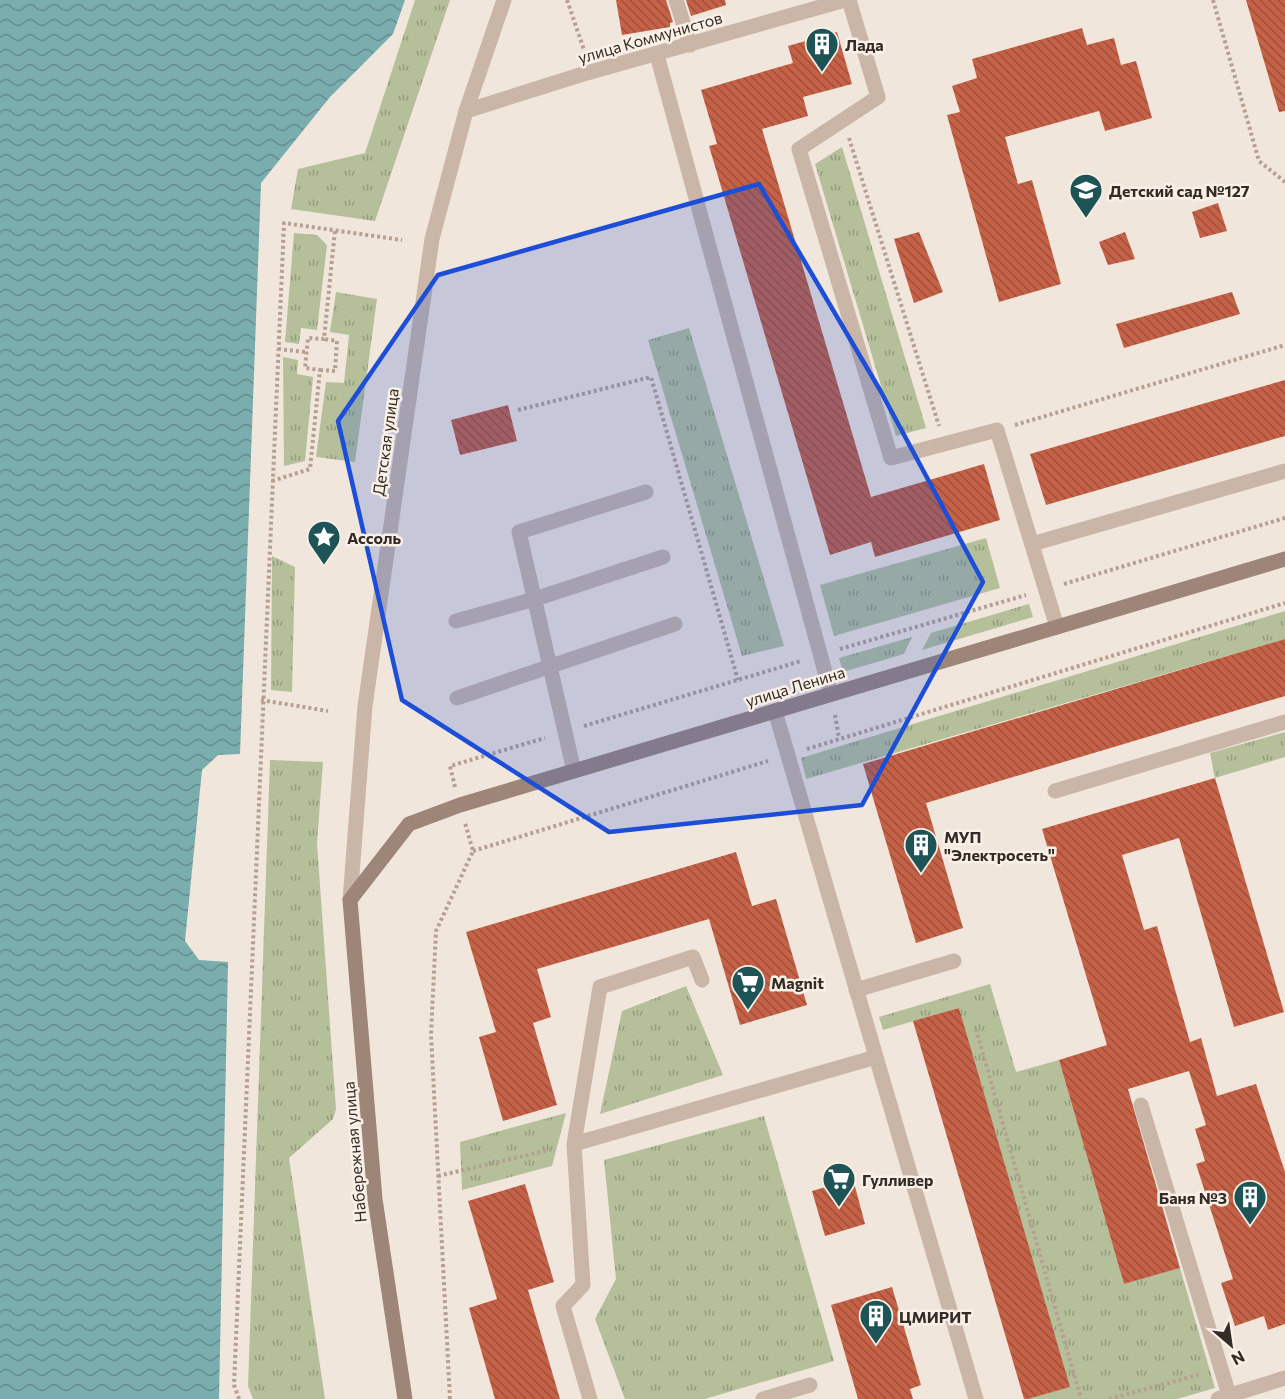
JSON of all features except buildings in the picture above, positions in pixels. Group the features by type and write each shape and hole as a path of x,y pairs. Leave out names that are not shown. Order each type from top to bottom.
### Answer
{"main road":[{"name":"улица Ленина","path":"350,900 409,824 460,805 1285,559"},
{"name":"Набережная улица","path":"350,900 375,1199 405,1399"}],"street":[{"name":"Детская улица","path":"350,900 365,706 432,240 466,111 504,0"},
{"path":"676,0 690,45"},
{"name":"улица Коммунистов","path":"466,111 580,75 847,0"},
{"path":"847,0 878,97 799,149 891,458 997,430 1057,627"},
{"path":"657,55 831,694"},
{"path":"1032,544 1285,471"},
{"path":"574,771 519,532 646,492"},
{"path":"456,621 535,599 663,557"},
{"path":"457,698 675,624"},
{"path":"775,711 976,1399"},
{"path":"1055,791 1285,722"},
{"path":"590,1399 563,1306 583,1285 574,1144 600,987 693,957 702,980"},
{"path":"856,990 954,961"},
{"path":"574,1144 876,1057"},
{"path":"1142,1105 1224,1397 1285,1378"},
{"path":"763,1399 810,1385"}],"path":[{"path":"567,0 584,50"},
{"path":"1213,0 1259,161 1285,182"},
{"path":"843,120 945,444"},
{"path":"238,1399 234,1385 261,700 284,223 402,240"},
{"path":"324,339 335,230"},
{"path":"308,338 324,339 338,341 335,371 304,368 308,338"},
{"path":"997,430 1285,345"},
{"path":"278,349 306,351"},
{"path":"272,481 310,469 320,370"},
{"path":"473,851 1285,603"},
{"path":"261,700 328,711"},
{"path":"436,931 431,1035 450,1399"},
{"path":"976,1029 1081,1399"},
{"path":"438,1176 574,1144"},
{"path":"1109,1399 1209,1372"}],"highlighted area":[{"path":"759,184 880,390 983,582 862,805 609,832 402,700 338,421 438,275"}],"green space":[{"path":"415,0 450,0 375,221 291,209 298,169 365,153"},
{"path":"842,147 926,428 896,436 815,164"},
{"path":"294,233 317,235 327,245 317,330 301,328 299,344 285,342"},
{"path":"336,292 377,299 355,462 316,457 326,382 344,383 349,335 330,332"},
{"path":"689,328 784,646 742,656 648,340"},
{"path":"283,357 298,360 297,374 313,377 305,461 284,466"},
{"path":"986,538 1000,588 834,636 820,585"},
{"path":"272,556 295,567 292,692 271,690"},
{"path":"1029,604 1033,617 922,650 931,633"},
{"path":"1285,611 1285,639 806,779 801,758"},
{"path":"912,637 904,654 843,672 839,658"},
{"path":"1285,732 1285,757 1215,778 1210,753"},
{"path":"270,760 323,762 317,843 336,1109 333,1119 289,1158 325,1399 253,1399 248,1386"},
{"path":"990,984 1016,1072 1059,1060 1124,1284 1180,1268 1215,1388 1177,1399 1028,1399 1069,1387 959,1008 883,1030 879,1017"},
{"path":"686,986 723,1075 600,1114 622,1011"},
{"path":"566,1113 552,1166 462,1190 460,1142"},
{"path":"764,1116 834,1361 705,1399 625,1399 595,1319 616,1279 604,1160"}],"water":[{"path":"0,0 405,0 393,34 330,97 261,183 240,754 218,755 202,770 185,941 199,960 228,962 219,1399 0,1399"}],"place":[{"name":"Лада","path":"822,73"},
{"name":"Детский сад №127","path":"1086,219"},
{"name":"Ассоль","path":"324,566"},
{"name":"МУП \"Электросеть\"","path":"921,874"},
{"name":"Magnit","path":"748,1011"},
{"name":"Гулливер","path":"839,1208"},
{"name":"Баня №3","path":"1250,1226"},
{"name":"ЦМИРИТ","path":"876,1345"}]}
